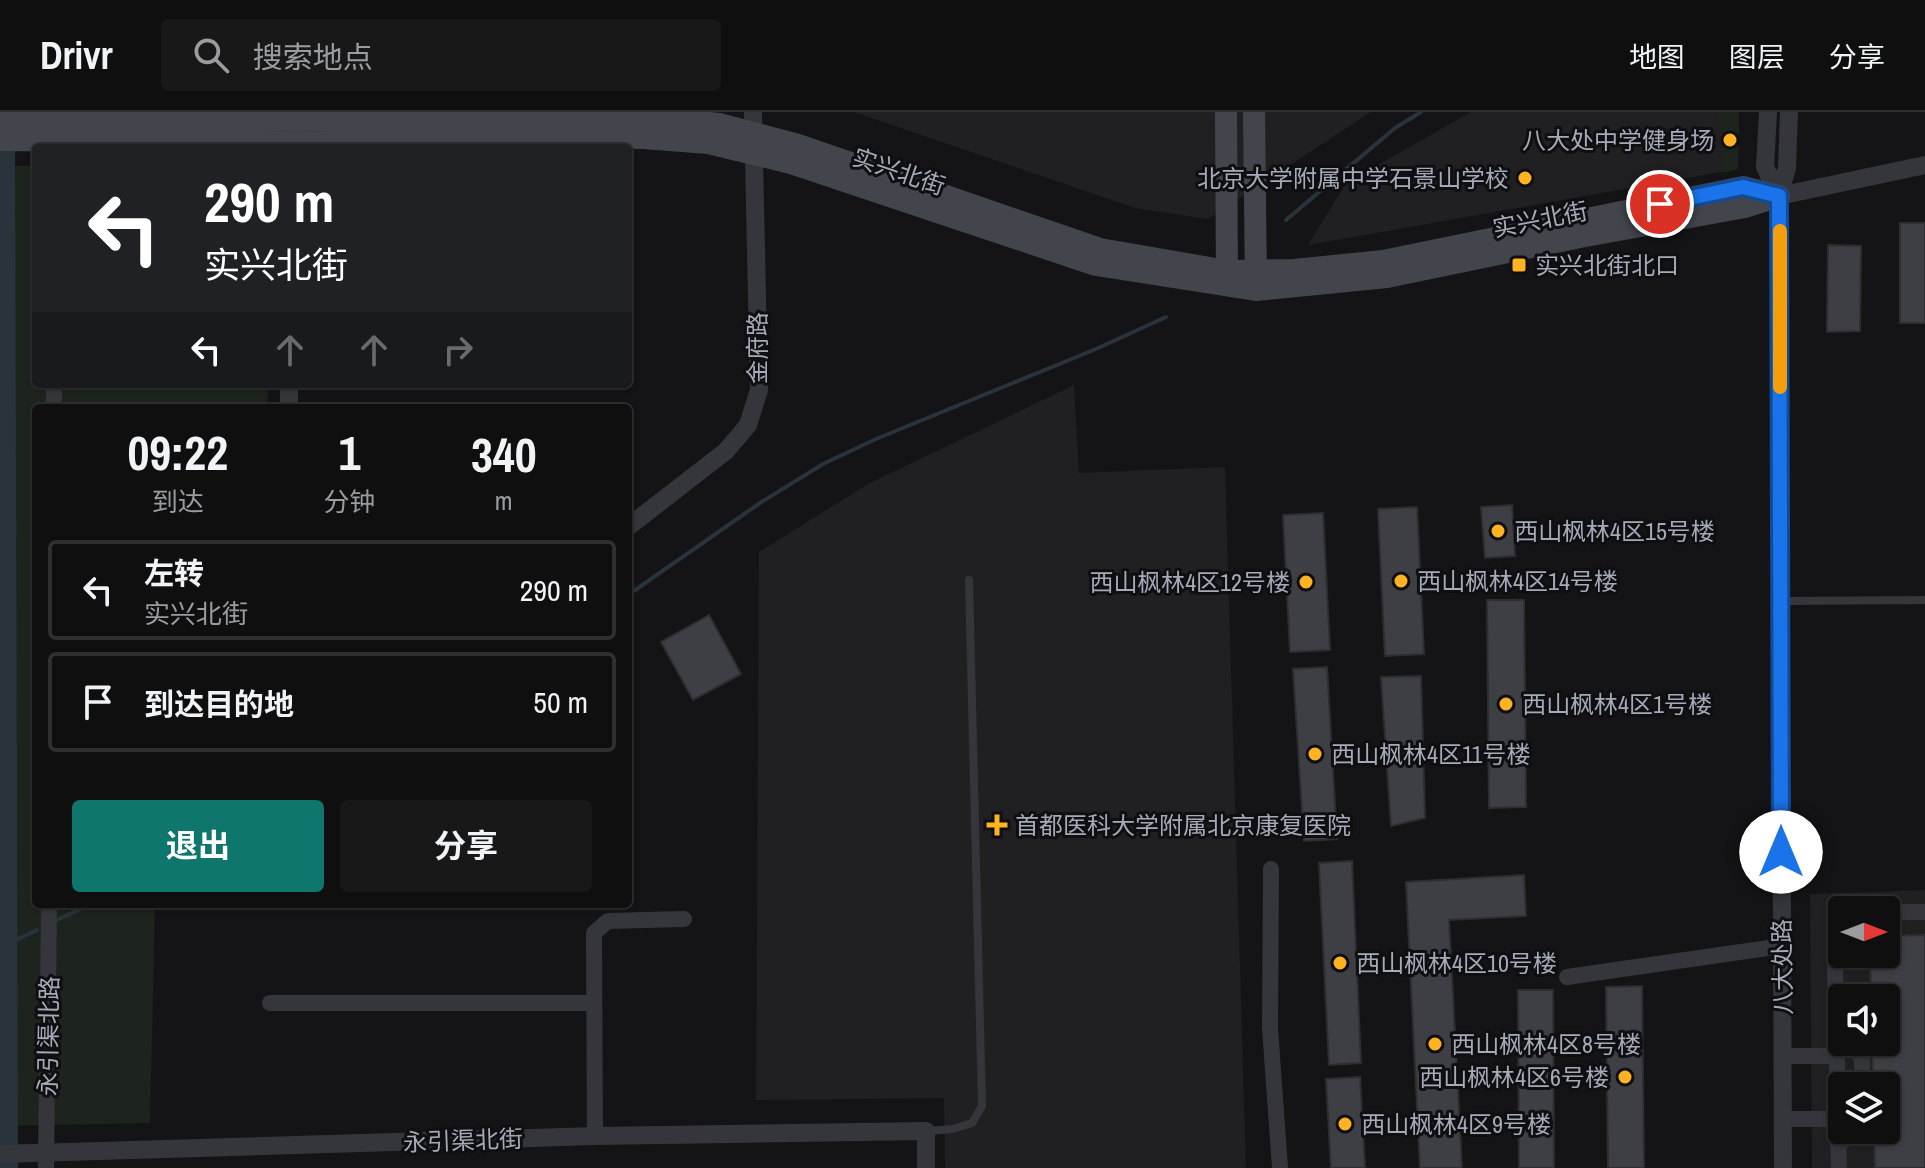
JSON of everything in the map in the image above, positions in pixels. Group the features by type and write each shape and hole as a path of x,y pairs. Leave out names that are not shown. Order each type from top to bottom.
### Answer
{"main road":[{"path":"1226,112 1227,279"},
{"path":"1254,112 1257,281"},
{"name":"实兴北街","path":"0,122 52,131 292,131 609,117 719,124 798,145 1100,249 1227,279 1257,281 1383,261 1743,187 1779,196"},
{"name":"实兴北街","path":"0,140 52,131"}],"street":[{"path":"1768,112 1765,167 1779,196"},
{"path":"1779,196 1787,168 1789,112"},
{"name":"金府路","path":"632,524 726,451 748,425 759,390 753,132"},
{"path":"1779,196 1925,165"},
{"name":"八大处路","path":"1779,196 1783,1168"},
{"path":"1271,869 1270,1028 1280,1168"},
{"name":"永引渠北路","path":"43,1157 49,908"},
{"path":"1900,912 1925,912"},
{"path":"595,1136 594,933 608,921 684,919"},
{"path":"1567,977 1782,946"},
{"path":"270,1003 594,1003"},
{"path":"1783,1056 1828,1056"},
{"path":"1837,1056 1837,1072"},
{"path":"1783,1119 1828,1119"},
{"path":"926,1131 926,1168"},
{"name":"永引渠北街","path":"0,1154 43,1157 595,1136 926,1131"},
{"path":"1838,1145 1839,1168"}],"lane":[{"path":"926,1131 953,1129 972,1123 982,1106 969,580"},
{"path":"1781,601 1925,600"}],"shaded area":[{"path":"0,112 15,112 18,1168 0,1168"},
{"path":"854,112 1371,112 1208,219 1135,208"},
{"name":"北京大学附属中学石景山学校","path":"1471,112 1739,112 1738,169 1308,245 1346,183"},
{"name":"八大处中学健身场","path":"1717,112 1739,112 1738,169 1724,173"},
{"path":"0,166 32,166 32,388 268,388 267,404 32,404 32,908 155,908 150,1123 0,1126"},
{"name":"首都医科大学附属北京康复医院","path":"1074,385 1079,473 1225,467 1246,1168 945,1168 944,1098 756,1100 759,552 868,484"},
{"path":"1925,890 1925,1168 1812,1168 1810,894"}],"building":[{"path":"1900,223 1925,223 1925,323 1900,323"},
{"path":"1828,245 1861,246 1860,331 1827,332"},
{"name":"西山枫林4区15号楼","path":"1512,505 1515,556 1485,558 1481,507"},
{"name":"西山枫林4区14号楼","path":"1417,507 1424,654 1385,656 1378,509"},
{"name":"西山枫林4区12号楼","path":"1323,513 1330,650 1290,652 1283,515"},
{"name":"西山枫林4区1号楼","path":"1487,600 1524,600 1526,807 1489,808"},
{"path":"709,615 741,674 693,700 661,642"},
{"name":"西山枫林4区11号楼","path":"1327,667 1337,839 1304,841 1293,669"},
{"path":"1421,676 1425,818 1391,826 1381,677"},
{"name":"西山枫林4区10号楼","path":"1352,861 1361,1063 1329,1065 1319,863"},
{"name":"西山枫林4区8号楼","path":"1524,875 1526,916 1449,920 1462,1168 1420,1168 1406,882"},
{"path":"1925,935 1925,1168 1875,1168 1874,1144 1900,1144 1900,1072 1873,1072 1872,1056 1900,1056 1900,984 1871,984 1870,968 1900,968 1900,936"},
{"name":"西山枫林4区6号楼","path":"1642,986 1644,1168 1608,1168 1606,987"},
{"path":"1518,990 1553,990 1554,1168 1519,1168"},
{"name":"西山枫林4区9号楼","path":"1360,1077 1365,1168 1331,1168 1326,1079"}],"waterway":[{"path":"1286,220 1395,128 1421,112"},
{"path":"632,592 760,503 823,464 1166,317"},
{"path":"57,920 82,908"},
{"path":"14,941 37,930"}],"slow traffic":[{"path":"1780,231 1780,387"}],"place":[{"name":"八大处中学健身场","path":"1730,140"},
{"name":"北京大学附属中学石景山学校","path":"1525,178"},
{"name":"实兴北街北口","path":"1519,265"},
{"name":"西山枫林4区15号楼","path":"1498,531"},
{"name":"西山枫林4区14号楼","path":"1401,581"},
{"name":"西山枫林4区12号楼","path":"1306,582"},
{"name":"西山枫林4区1号楼","path":"1506,704"},
{"name":"西山枫林4区11号楼","path":"1315,754"},
{"name":"首都医科大学附属北京康复医院","path":"997,825"},
{"name":"西山枫林4区10号楼","path":"1340,963"},
{"name":"西山枫林4区8号楼","path":"1435,1044"},
{"name":"西山枫林4区6号楼","path":"1625,1077"},
{"name":"西山枫林4区9号楼","path":"1345,1124"}],"route":[{"path":"1660,204 1743,187 1779,196 1781,852"}]}
